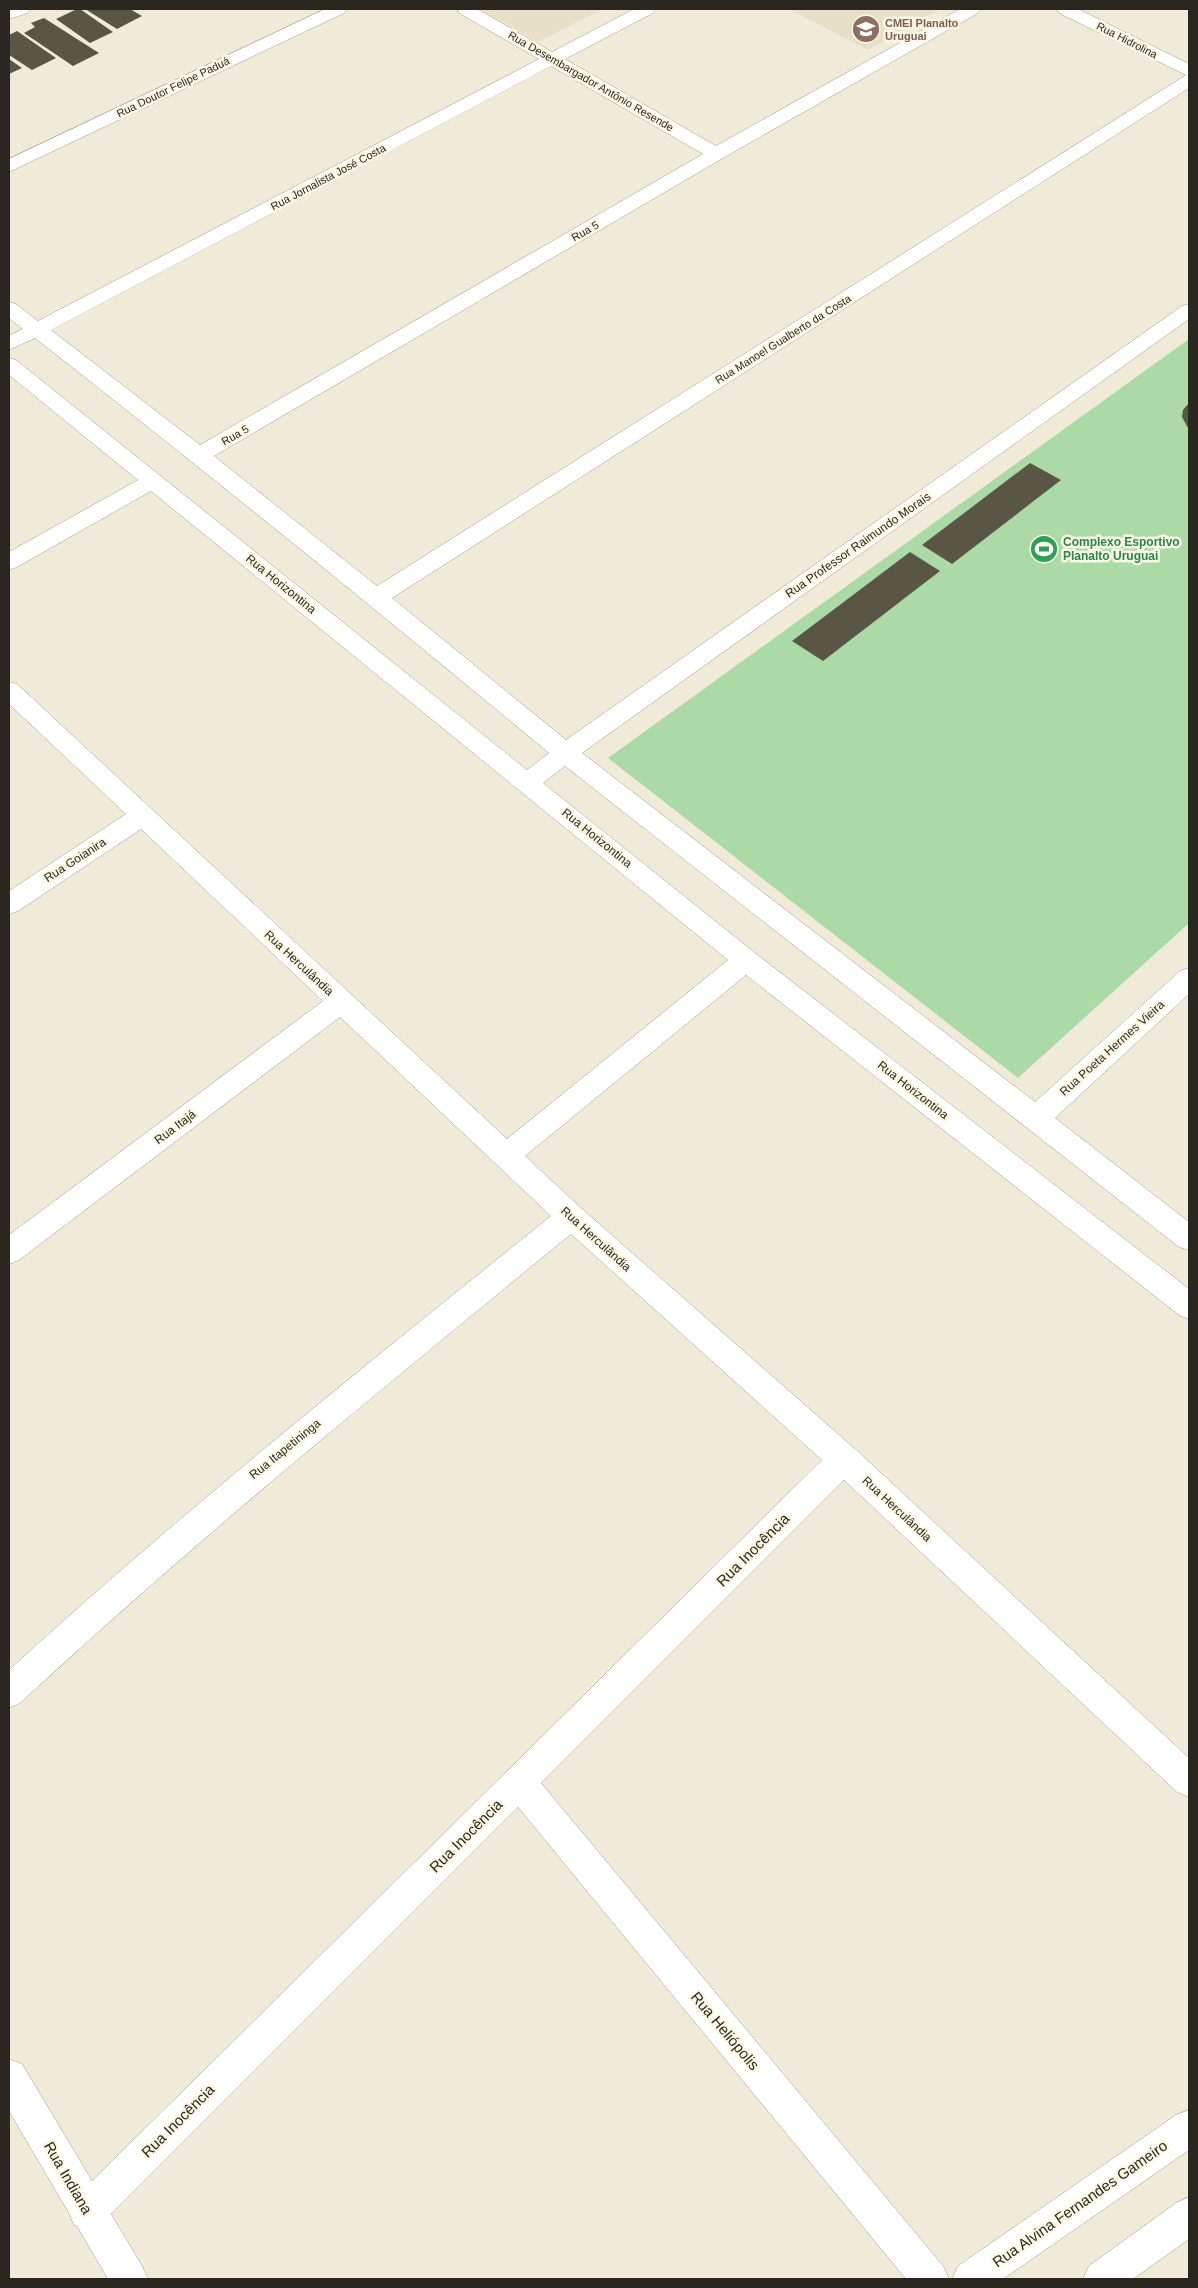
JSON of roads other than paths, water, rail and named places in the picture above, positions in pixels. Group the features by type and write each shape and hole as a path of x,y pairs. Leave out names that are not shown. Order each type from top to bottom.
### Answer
{"street":[{"path":"9,14 22,9"},
{"name":"Rua Doutor Felipe Paduá","path":"9,166 338,9"},
{"name":"Rua Desembargador Antônio Resende","path":"465,9 554,58 716,154"},
{"name":"Rua Jornalista José Costa","path":"9,344 647,9"},
{"name":"Rua 5","path":"199,456 716,154 972,9"},
{"name":"Rua Hidrolina","path":"1065,9 1189,71"},
{"name":"Rua Manoel Gualberto da Costa","path":"376,597 1189,80"},
{"path":"9,308 376,597 565,754 1189,1238"},
{"name":"Rua Professor Raimundo Morais","path":"528,782 1189,310"},
{"name":"Rua Horizontina","path":"9,364 746,960 1189,1306"},
{"path":"9,562 153,481"},
{"name":"Rua Herculândia","path":"9,690 507,1155 570,1217 844,1459 1189,1780"},
{"name":"Rua Goianira","path":"9,904 142,816"},
{"path":"507,1155 746,960"},
{"name":"Rua Poeta Hermes Vieira","path":"1035,1119 1189,978"},
{"name":"Rua Itajá","path":"9,1252 341,1002"},
{"name":"Rua Itapetininga","path":"9,1692 72,1633 243,1483 570,1217"},
{"name":"Rua Inocência","path":"87,2212 844,1459"},
{"name":"Rua Heliópolis","path":"520,1783 930,2279"},
{"name":"Rua Indiana","path":"9,2077 87,2212 129,2279"},
{"name":"Rua Alvina Fernandes Gameiro","path":"971,2279 1189,2128"},
{"path":"1102,2279 1189,2216"}],"place":[{"name":"CMEI Planalto Uruguai","path":"866,29"},
{"name":"Complexo Esportivo Planalto Uruguai","path":"1044,549"}]}
